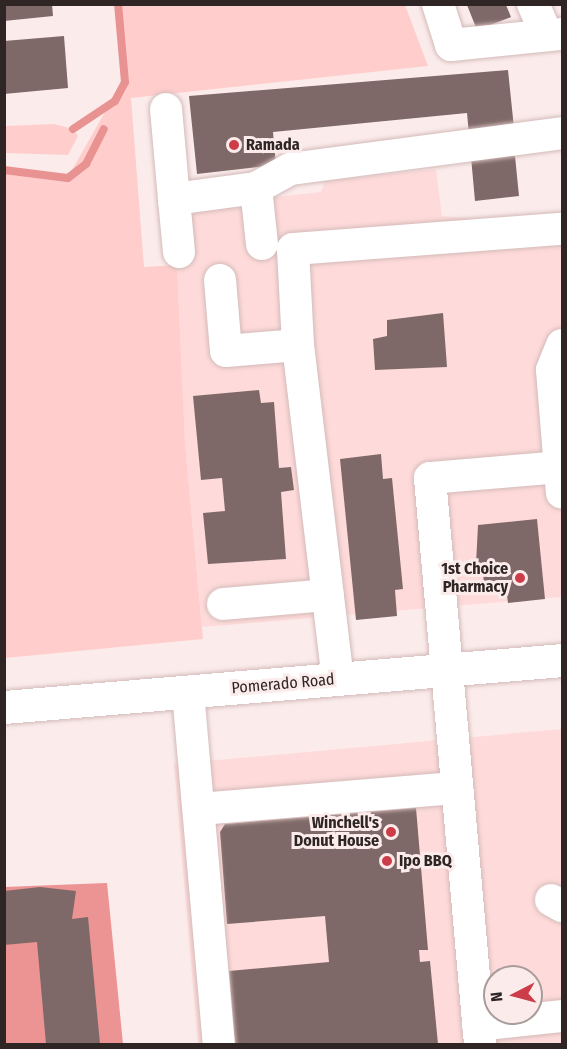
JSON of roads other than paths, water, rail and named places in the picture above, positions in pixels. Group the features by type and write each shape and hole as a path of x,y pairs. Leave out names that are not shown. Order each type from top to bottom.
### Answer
{"main road":[{"name":"Pomerado Road","path":"4,707 562,660"}],"lane":[{"path":"438,4 451,45 555,34"},
{"path":"533,4 555,34"},
{"path":"165,110 179,252"},
{"path":"174,199 256,188 290,170 562,133"},
{"path":"256,188 262,244"},
{"path":"338,679 298,345 293,249 562,228"},
{"path":"220,280 226,351 298,345"},
{"path":"562,345 552,370 558,398 561,459 430,478 479,1035 562,1016"},
{"path":"223,604 328,595"},
{"path":"188,692 219,1044"},
{"path":"200,810 457,788"}],"waterway":[{"path":"73,129 115,101 125,82 118,4"},
{"path":"4,170 68,178 86,164 104,129"}],"place":[{"name":"Ramada","path":"234,145"},
{"name":"1st Choice Pharmacy","path":"520,578"},
{"name":"Winchell's Donut House","path":"391,832"},
{"name":"Ipo BBQ","path":"387,861"}]}
